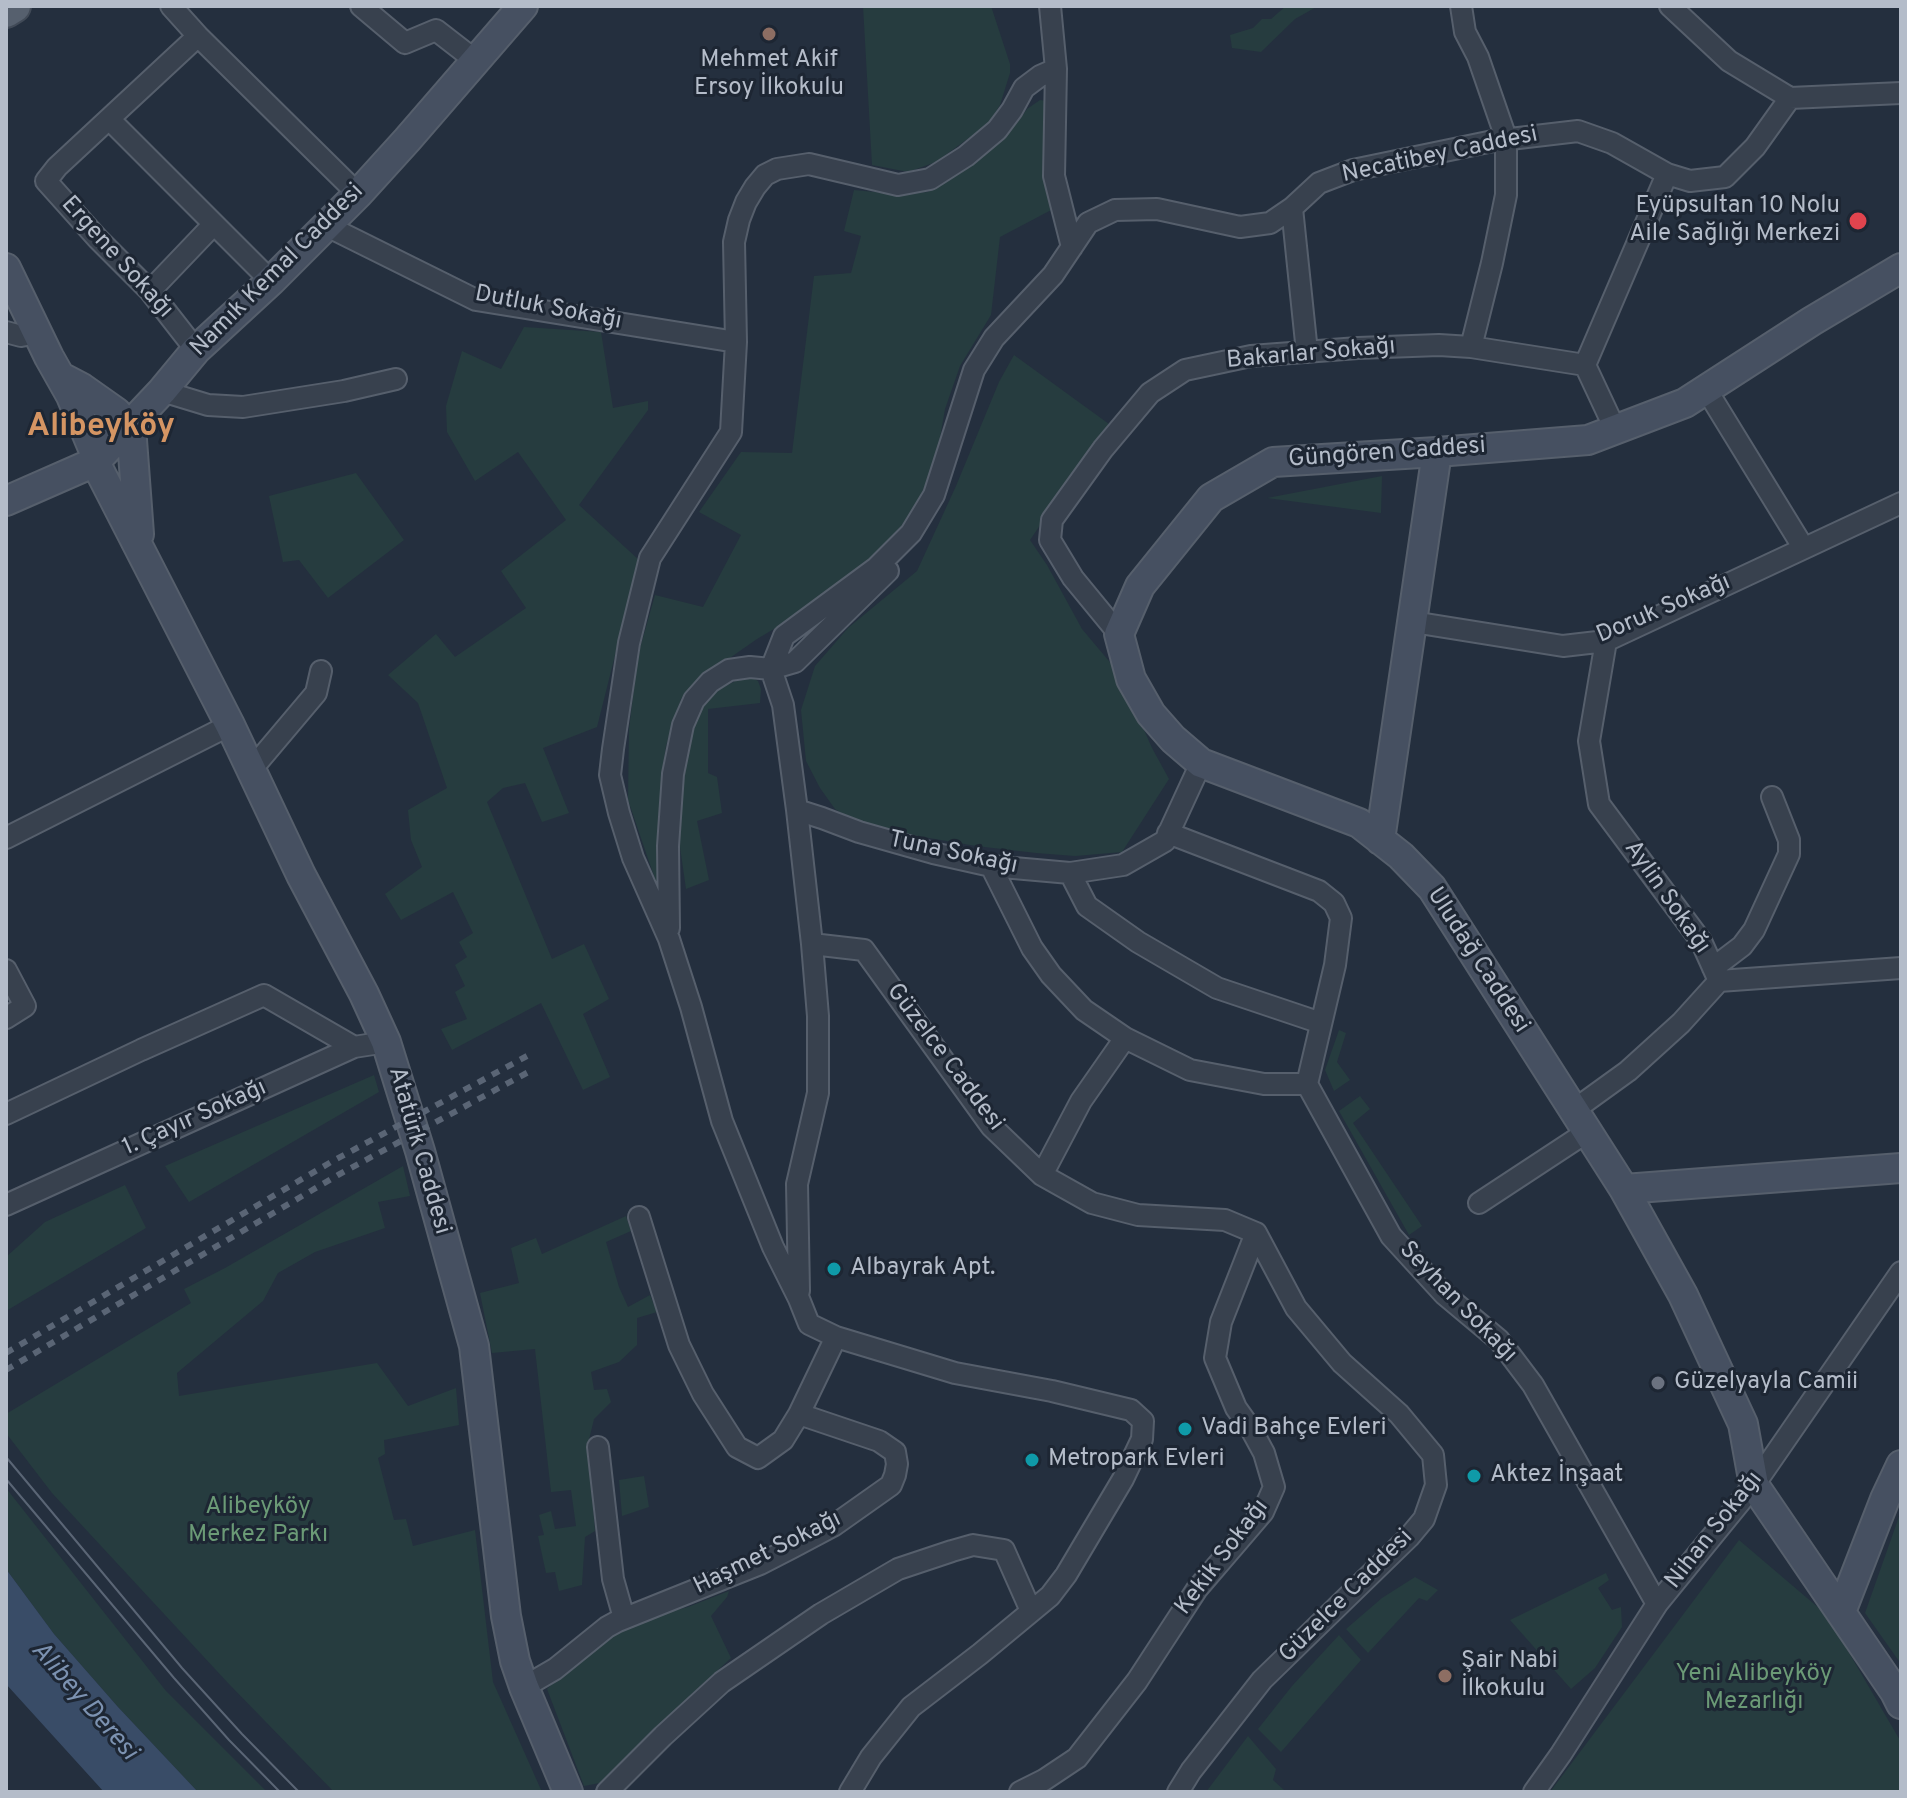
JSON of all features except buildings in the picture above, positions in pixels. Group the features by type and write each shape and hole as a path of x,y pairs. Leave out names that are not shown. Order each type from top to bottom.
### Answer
{"main road":[{"path":"6,11 14,6"},
{"name":"Namık Kemal Caddesi","path":"6,501 95,462 196,350 358,194 523,6"},
{"name":"Atatürk Caddesi","path":"6,268 61,377 94,451 95,462 230,725 301,875 386,1042 474,1346 506,1616 515,1661 568,1792"},
{"name":"Güngören Caddesi","path":"1119,634 1140,586 1211,498 1273,462 1588,440 1685,403 1901,268"},
{"path":"61,377 116,412 129,426"},
{"name":"Atatürk Caddesi","path":"129,426 141,551"},
{"path":"1380,840 1437,452"},
{"path":"1119,634 1131,679 1151,714 1173,739 1201,763 1359,823 1380,840"},
{"name":"Uludağ Caddesi","path":"1380,840 1401,856 1432,888 1624,1189 1683,1295 1743,1424 1754,1485"},
{"path":"1624,1189 1901,1168"},
{"path":"1841,1612 1901,1465"},
{"path":"1754,1485 1901,1704"}],"street":[{"path":"171,6 358,194"},
{"path":"361,6 405,43 436,30 476,61"},
{"path":"1050,6 1056,69 1054,176 1072,247"},
{"path":"1461,6 1465,32 1478,57 1506,138 1506,195 1471,347"},
{"path":"1670,6 1729,61 1790,98 1901,93"},
{"name":"Ergene Sokağı","path":"196,350 150,291 46,181 57,167 198,36"},
{"path":"850,1792 871,1757 911,1707 1050,1596 1086,1543 1123,1479 1142,1439 1143,1421 1131,1410 955,1373 836,1337 809,1324 773,1247 722,1121 669,939 633,858 619,813 610,775 613,749 629,643 650,558 731,432 736,342 734,242 739,220 755,187 765,175 777,169 809,164 898,185 930,179 966,156 997,130 1024,88 1056,69"},
{"name":"Necatibey Caddesi","path":"771,669 795,662 887,573 934,495 974,370 994,338 1053,275 1088,223 1115,210 1157,209 1240,227 1270,223 1319,183 1353,170 1506,138 1578,131 1612,143 1667,174 1690,181 1725,177 1755,147 1790,98"},
{"path":"109,119 271,281"},
{"path":"1615,429 1585,365 1667,174"},
{"path":"1292,208 1307,352"},
{"path":"150,291 214,224"},
{"name":"Dutluk Sokağı","path":"327,226 476,300 736,342"},
{"path":"6,332 21,336 37,333"},
{"name":"Bakarlar Sokağı","path":"1119,634 1073,578 1050,540 1052,520 1103,449 1150,393 1185,370 1251,356 1439,345 1585,365"},
{"path":"162,391 208,405 243,407 344,391 396,379"},
{"path":"1706,389 1803,547"},
{"name":"Doruk Sokağı","path":"1413,622 1563,646 1606,641 1901,503"},
{"name":"Aylin Sokağı","path":"1606,641 1589,741 1599,804 1701,941 1716,974 1901,968"},
{"path":"669,939 668,846 673,774 683,725 694,700 710,682 729,670 750,667 771,669 783,705 818,1016 818,1093 797,1184 799,1299"},
{"path":"251,770 316,693 321,671"},
{"path":"6,838 230,725"},
{"name":"Tuna Sokağı","path":"797,810 893,842 991,866 1070,873 1123,865 1165,841 1201,763"},
{"path":"1479,1203 1580,1121 1681,1023 1716,974 1754,930 1789,854 1789,840 1772,797"},
{"path":"991,866 1032,948 1051,975 1084,1010 1125,1038 1190,1070 1264,1084 1307,1084 1335,965 1341,918 1334,903 1319,891 1168,833"},
{"path":"1070,873 1087,906 1138,942 1217,988 1321,1023"},
{"name":"Güzelce Caddesi","path":"812,944 864,950 991,1126 1042,1175 1092,1203 1138,1215 1225,1220 1256,1233 1296,1308 1342,1363 1399,1414 1433,1455 1436,1485 1424,1519 1262,1680 1178,1792"},
{"path":"6,970 25,1006 6,1018"},
{"path":"6,1114 264,995 354,1047"},
{"path":"1042,1175 1081,1101 1125,1038"},
{"name":"1. Çayır Sokağı","path":"6,1205 354,1047 386,1042"},
{"name":"Seyhan Sokağı","path":"1307,1084 1391,1236 1444,1294 1499,1340 1533,1385 1657,1604"},
{"path":"639,1217 679,1345 703,1394 737,1447 758,1458 783,1440 836,1337"},
{"name":"Kekik Sokağı","path":"1020,1792 1077,1758 1137,1681 1197,1589 1263,1512 1274,1487 1264,1453 1236,1408 1215,1358 1221,1322 1256,1233"},
{"name":"Nihan Sokağı","path":"1534,1792 1657,1604 1754,1485 1901,1272"},
{"name":"Haşmet Sokağı","path":"524,1687 555,1669 607,1627 782,1553 833,1526 891,1485 897,1464 895,1452 879,1441 799,1414"},
{"path":"598,1447 613,1579 624,1618"},
{"path":"607,1792 722,1682 821,1614 898,1569 973,1545 1004,1550 1031,1611"}],"green space":[{"path":"863,6 991,6 1010,64 1000,105 988,124 936,162 908,172 872,165"},
{"path":"1286,6 1318,6 1295,19 1261,52 1232,48 1230,35 1253,28 1262,19 1271,19"},
{"path":"1040,100 1047,101 1055,208 1000,237 991,315 960,366 945,409 936,461 916,506 871,562 821,601 757,639 694,683 681,699 666,746 661,780 660,883 657,885 628,800 629,729 638,655 655,595 703,607 741,535 699,512 741,452 792,453 814,276 851,273 861,236 844,231 854,190 896,194 928,192 978,157"},
{"path":"524,327 601,332 613,408 648,401 648,410 579,505 639,560 597,727 543,748 569,813 542,822 525,783 503,788 487,802 552,959 584,944 609,999 583,1014 610,1077 583,1090 541,1003 452,1050 441,1029 467,1019 455,992 465,986 455,965 467,957 459,942 473,933 453,892 401,920 385,894 422,867 411,840 408,810 447,788 418,703 388,675 436,634 455,657 526,608 501,571 566,520 518,452 475,481 447,432 446,406 462,351 501,369"},
{"path":"1014,355 1109,424 1030,540 1082,629 1119,673 1169,779 1122,852 1075,856 1036,853 876,829 835,809 806,761 801,710 815,666 848,628 917,571 999,382"},
{"path":"356,473 404,540 328,598 299,560 283,562 269,496"},
{"path":"1382,476 1381,513 1267,498"},
{"path":"751,677 758,681 761,689 760,703 708,709 708,773 717,777 722,813 697,821 709,880 686,889 677,826 691,731 699,712 717,691 737,680"},
{"path":"1339,1030 1346,1033 1337,1062 1350,1080 1334,1091 1325,1070"},
{"path":"374,1075 379,1092 189,1202 165,1166"},
{"path":"1360,1096 1370,1109 1353,1123 1422,1226 1409,1235 1339,1111"},
{"name":"Alibeyköy Merkez Parkı","path":"403,1166 410,1196 378,1202 385,1228 315,1252 278,1273 263,1301 177,1373 179,1396 377,1363 408,1406 456,1388 459,1425 384,1440 385,1454 378,1458 394,1520 406,1519 413,1546 475,1530 493,1682 542,1792 334,1792 52,1493 6,1433 6,1414 191,1303 184,1289"},
{"path":"125,1185 146,1228 6,1311 6,1257 45,1222"},
{"path":"626,1216 631,1231 606,1242 619,1287 628,1307 650,1295 657,1312 637,1318 637,1345 619,1362 591,1372 594,1390 607,1389 611,1402 594,1419 588,1444 595,1531 585,1537 582,1585 559,1591 555,1572 546,1573 538,1536 544,1535 539,1515 551,1511 555,1529 576,1526 571,1490 551,1492 535,1349 492,1353 480,1293 519,1283 511,1248 536,1238 542,1254"},
{"path":"644,1476 649,1507 622,1516 619,1480"},
{"path":"6,1488 166,1691 267,1792 198,1792 54,1634 6,1569"},
{"path":"1901,1511 1901,1664 1865,1613"},
{"name":"Yeni Alibeyköy Mezarlığı","path":"1739,1540 1827,1615 1901,1742 1901,1792 1550,1792"},
{"path":"1606,1573 1609,1580 1598,1588 1612,1610 1621,1607 1622,1627 1595,1668 1571,1689 1510,1620"},
{"path":"1415,1577 1438,1590 1427,1601 1419,1598 1368,1653 1346,1629 1382,1598"},
{"path":"729,1591 711,1616 731,1658 605,1782 584,1786 547,1689 586,1649 648,1617 688,1607"},
{"path":"1339,1635 1361,1660 1281,1752 1258,1729"},
{"path":"1248,1736 1276,1769 1273,1780 1284,1790 1206,1792"}],"water":[{"name":"Alibey Deresi","path":"6,1569 54,1634 198,1792 104,1792 6,1684"}],"tram line":[{"path":"6,1457 182,1668 299,1792"},
{"path":"6,1479 174,1678 280,1792"}],"railway":[{"path":"6,1353 331,1162 527,1056"},
{"path":"6,1370 338,1175 534,1069"}],"place":[{"name":"Mehmet Akif Ersoy İlkokulu","path":"769,34"},
{"name":"Eyüpsultan 10 Nolu Aile Sağlığı Merkezi","path":"1858,221"},
{"name":"Albayrak Apt.","path":"834,1269"},
{"name":"Güzelyayla Camii","path":"1658,1383"},
{"name":"Vadi Bahçe Evleri","path":"1185,1429"},
{"name":"Metropark Evleri","path":"1032,1460"},
{"name":"Aktez İnşaat","path":"1474,1476"},
{"name":"Şair Nabi İlkokulu","path":"1445,1676"}],"district":[{"name":"Alibeyköy","path":"101,429"}]}
